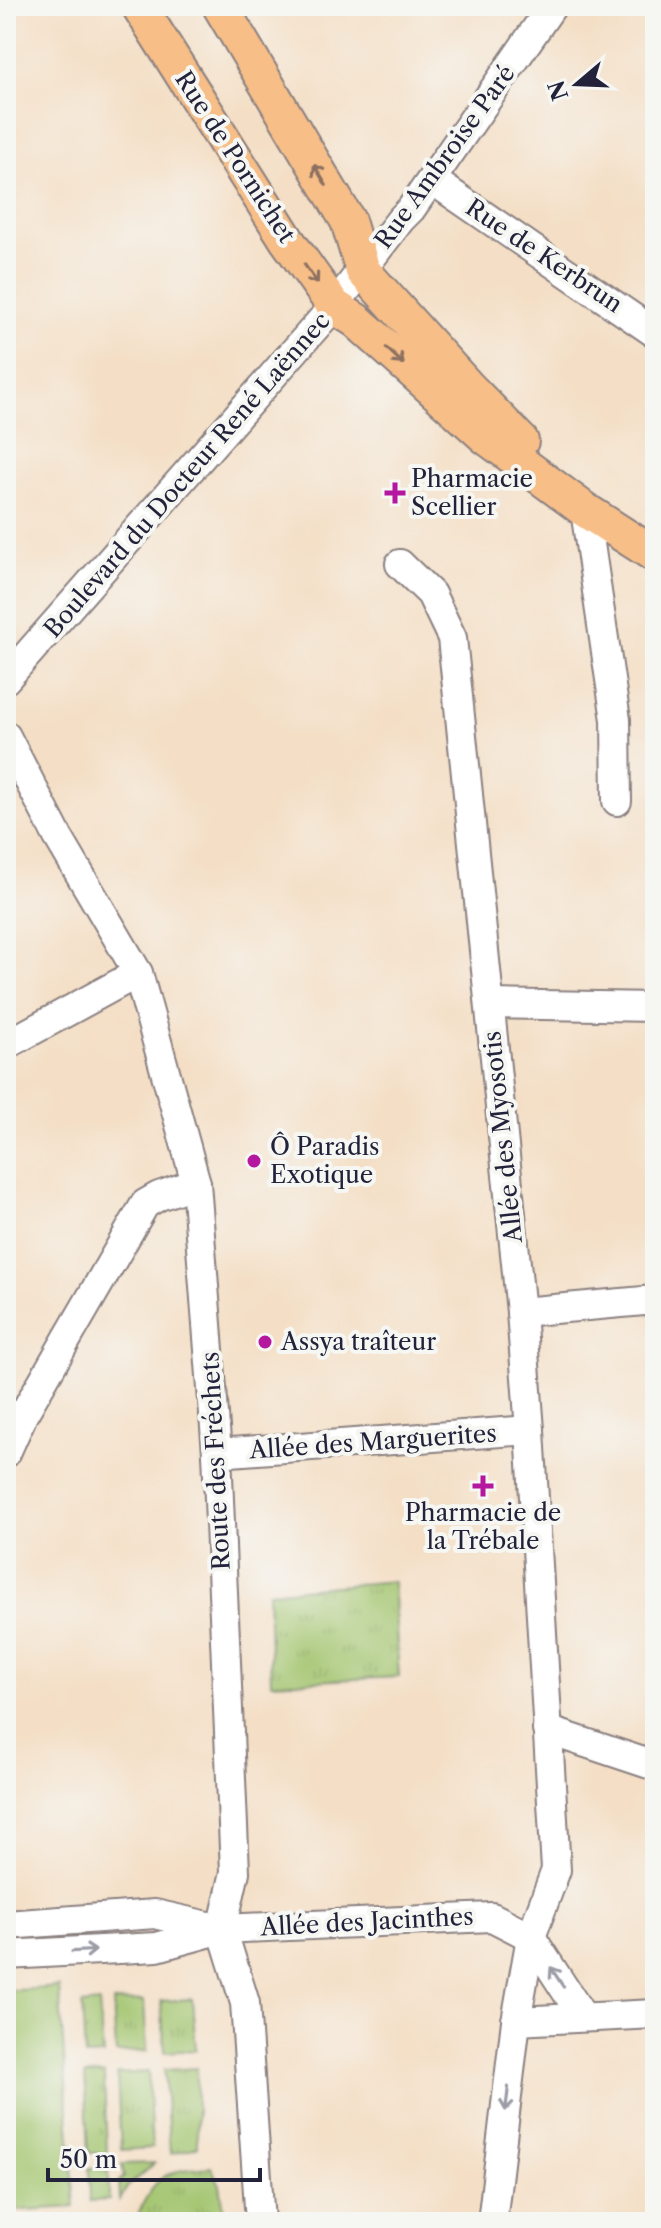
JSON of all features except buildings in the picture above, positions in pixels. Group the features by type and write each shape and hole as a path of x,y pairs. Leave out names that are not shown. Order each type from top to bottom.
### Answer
{"main road":[{"name":"Rue de Pornichet","path":"139,6 287,240 334,306 357,321 486,437 585,510 655,555"},
{"path":"220,6 348,221 363,271 467,386 527,446 584,493 655,543"}],"street":[{"name":"Rue Ambroise Paré","path":"334,306 432,180 547,8"},
{"name":"Rue de Kerbrun","path":"432,180 655,333"},
{"name":"Boulevard du Docteur René Laënnec","path":"6,679 334,306"},
{"path":"585,510 616,720 617,801"},
{"name":"Allée des Myosotis","path":"400,564 431,594 452,638 521,1312 556,1870 531,1937 516,2021 492,2222"},
{"name":"Route des Fréchets","path":"6,736 58,837 138,973 196,1183 217,1453 235,1872 222,1929"},
{"path":"6,1045 138,973"},
{"path":"490,1004 655,1007"},
{"path":"6,1453 23,1415 145,1204 196,1183"},
{"path":"521,1312 655,1300"},
{"name":"Allée des Marguerites","path":"217,1453 530,1430"},
{"path":"547,1730 655,1766"},
{"path":"6,1925 155,1914 222,1929"},
{"name":"Allée des Jacinthes","path":"222,1929 492,1917 531,1937 583,2017"},
{"path":"6,1955 157,1947 222,1929"},
{"path":"222,1929 245,2003 260,2222"},
{"path":"516,2021 655,2014"}],"green space":[{"path":"393,1581 399,1677 271,1683 268,1592"},
{"path":"59,1987 75,2207 6,2211 6,1991"},
{"path":"192,1999 196,2050 165,2052 161,2001"},
{"path":"144,2001 147,2051 116,2053 113,2002"},
{"path":"99,2003 103,2055 85,2056 82,2005"},
{"path":"197,2068 197,2147 170,2154 164,2070"},
{"path":"148,2072 152,2148 121,2150 117,2074"},
{"path":"104,2074 107,2153 89,2153 85,2075"},
{"path":"154,2163 128,2186 120,2200 119,2181 124,2177 122,2164"},
{"path":"211,2167 220,2185 226,2222 138,2222 136,2217 150,2191 163,2177 182,2170"},
{"path":"89,2168 109,2168 109,2200 90,2201"}],"place":[{"name":"Pharmacie Scellier","path":"395,493"},
{"name":"Ô Paradis Exotique","path":"254,1161"},
{"name":"Assya traîteur","path":"265,1342"},
{"name":"Pharmacie de la Trébale","path":"483,1486"}]}
